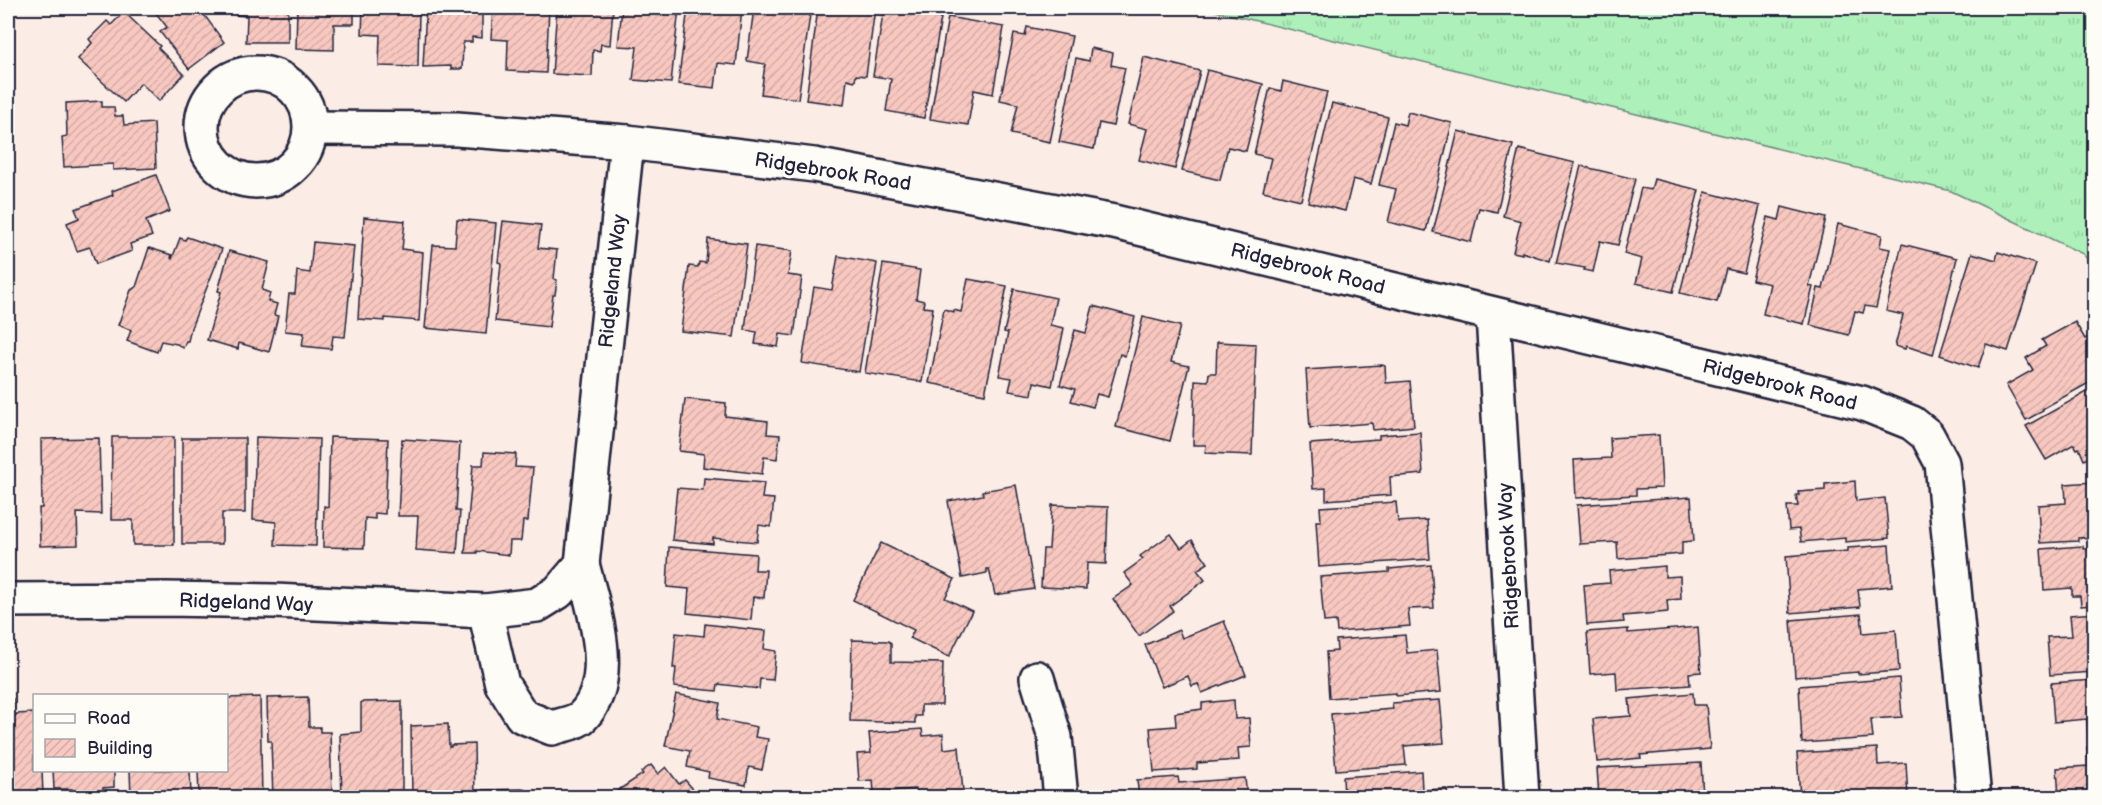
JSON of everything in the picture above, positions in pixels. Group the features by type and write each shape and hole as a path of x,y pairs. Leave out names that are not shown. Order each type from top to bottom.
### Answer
{"street":[{"name":"Ridgebrook Road","path":"311,128 457,129 627,142 814,165 1114,222 1862,403 1912,423 1927,435 1942,463 1974,798"},
{"name":"Ridgeland Way","path":"485,611 502,684 522,716 552,728 581,718 597,697 601,664 599,630 582,564 627,142"},
{"name":"Ridgebrook Way","path":"1493,315 1522,798"},
{"name":"Ridgeland Way","path":"8,600 167,599 485,611 537,605 558,592 582,564"},
{"path":"1037,678 1054,737 1060,798"}],"green space":[{"path":"1203,8 2094,8 2094,268 2083,254 1951,191"}],"building":[{"path":"152,8 207,8 202,12 224,42 189,69 160,32 167,27"},
{"path":"235,8 288,8 288,42 246,42 247,16 235,15"},
{"path":"297,8 354,8 354,24 334,24 334,50 296,49"},
{"path":"363,8 419,8 418,67 379,66 380,35 362,34"},
{"path":"426,8 482,8 482,38 472,37 472,42 463,42 462,69 451,69 451,66 423,67"},
{"path":"493,8 549,8 546,73 507,71 508,40 491,39"},
{"path":"557,8 613,8 610,45 601,44 600,51 593,50 592,76 552,74"},
{"path":"622,8 679,8 671,83 633,80 637,47 618,46"},
{"path":"688,8 742,8 736,65 718,63 715,88 678,84"},
{"path":"754,8 811,8 798,99 761,94 765,64 747,61"},
{"path":"818,8 875,8 866,76 856,75 855,81 847,79 844,105 806,100"},
{"path":"884,8 941,18 924,118 886,111 891,79 873,76"},
{"path":"124,12 160,46 158,48 184,74 159,101 141,83 124,102 78,59 92,43 89,39 107,21 111,25"},
{"path":"948,17 1004,27 993,94 974,90 968,125 930,119"},
{"path":"1027,27 1072,36 1050,142 1011,134 1018,104 1000,100 1014,34 1025,36"},
{"path":"1091,48 1113,53 1111,65 1125,68 1113,126 1099,123 1094,149 1059,142 1076,58 1089,61"},
{"path":"1144,57 1200,71 1175,169 1139,160 1147,129 1128,124"},
{"path":"1207,70 1263,84 1246,151 1228,147 1220,180 1182,171"},
{"path":"1283,81 1327,92 1301,200 1263,191 1271,158 1254,154 1270,88 1281,91"},
{"path":"102,101 102,107 114,107 115,116 123,116 124,125 154,123 156,168 113,170 113,164 64,167 62,137 67,136 66,103"},
{"path":"1332,103 1388,117 1371,184 1353,179 1345,211 1308,202"},
{"path":"1408,112 1452,123 1426,231 1388,222 1396,189 1379,185 1394,122 1405,125"},
{"path":"1458,131 1513,145 1497,212 1479,208 1471,242 1433,232"},
{"path":"1519,149 1575,163 1550,261 1522,252 1522,254 1513,252 1521,221 1503,216"},
{"path":"1581,166 1635,179 1618,245 1600,241 1593,272 1584,270 1585,268 1556,263"},
{"path":"156,175 170,211 146,221 152,236 130,244 132,251 96,264 90,247 77,251 67,223 79,218 75,209 113,195 112,191"},
{"path":"1654,179 1699,190 1673,292 1636,283 1642,259 1624,254 1641,188 1651,190"},
{"path":"1705,192 1760,206 1744,273 1726,269 1717,302 1680,293"},
{"path":"1782,207 1826,218 1809,286 1813,287 1804,324 1763,314 1770,284 1752,280 1768,217 1779,220"},
{"path":"364,217 405,221 402,249 423,252 419,321 385,318 385,321 358,319"},
{"path":"457,219 496,223 486,334 425,328 433,245 455,246"},
{"path":"503,221 541,225 538,248 557,250 554,279 557,280 549,327 495,321"},
{"path":"1838,224 1882,235 1880,247 1890,249 1876,308 1865,306 1863,313 1855,311 1849,335 1810,325 1818,288 1823,289"},
{"path":"187,237 222,249 188,341 183,348 177,344 161,341 157,352 127,341 131,330 118,325 131,290 136,287 149,248 172,255 172,259 180,238 185,240"},
{"path":"708,239 747,244 734,337 681,331 689,266 698,267 699,262 706,263"},
{"path":"313,242 354,246 345,337 333,336 331,349 302,346 304,333 285,331 289,294 295,294 297,271 310,273"},
{"path":"1902,244 1957,258 1933,355 1906,346 1905,349 1895,346 1903,315 1886,311"},
{"path":"755,246 792,251 788,275 802,277 794,336 780,334 778,347 755,344 757,332 745,330"},
{"path":"229,251 269,262 262,290 270,293 268,301 277,304 274,315 278,316 269,352 239,343 238,349 207,340 221,292 218,291"},
{"path":"1998,252 2036,264 2008,351 1986,344 1978,368 1940,355 1972,253 1996,260"},
{"path":"838,256 877,263 859,372 802,363 814,287 832,290"},
{"path":"883,264 920,270 916,299 924,301 923,307 933,308 922,382 865,373"},
{"path":"968,279 1007,286 985,394 929,383 944,309 961,312"},
{"path":"1014,289 1056,298 1050,325 1064,328 1052,386 1034,382 1032,395 1009,391 1012,378 999,376 1008,333 1004,332"},
{"path":"1093,306 1135,317 1125,356 1120,354 1108,397 1097,394 1093,407 1071,401 1075,389 1060,385 1075,330 1086,333"},
{"path":"1143,317 1180,326 1171,362 1189,366 1170,441 1116,427"},
{"path":"2075,322 2085,339 2094,334 2094,380 2026,420 2006,385 2033,370 2026,358 2046,346 2042,340"},
{"path":"1217,342 1256,344 1252,455 1205,453 1206,445 1193,445 1195,380 1208,381 1209,373 1216,373"},
{"path":"1385,366 1386,383 1410,381 1414,426 1373,430 1372,423 1310,428 1306,370"},
{"path":"2094,388 2094,458 2091,460 2089,457 2084,460 2079,448 2077,449 2074,444 2046,460 2026,426"},
{"path":"685,399 726,403 725,416 768,421 767,434 780,435 777,459 764,457 762,474 703,467 704,454 679,451"},
{"path":"1420,432 1423,474 1390,477 1391,495 1326,500 1326,488 1313,489 1310,444 1379,439 1379,435"},
{"path":"1659,435 1662,488 1636,489 1636,495 1576,498 1574,460 1611,458 1610,438"},
{"path":"112,437 174,437 174,545 133,545 133,520 111,520"},
{"path":"256,437 319,439 316,546 275,545 276,522 253,520"},
{"path":"330,437 388,439 385,514 375,513 375,519 365,518 364,548 323,547 324,506 328,507"},
{"path":"99,438 101,514 77,513 78,545 40,546 41,439"},
{"path":"182,438 245,438 245,513 222,513 222,544 182,544"},
{"path":"402,439 460,443 456,511 460,511 457,553 416,550 418,516 398,516"},
{"path":"484,452 516,454 515,467 533,468 528,521 523,521 521,541 510,541 509,555 477,551 477,553 465,553 473,465 483,465"},
{"path":"704,478 764,483 762,498 774,499 771,527 759,525 757,542 713,538 713,544 672,540 677,488 703,490"},
{"path":"1855,481 1856,501 1885,498 1889,538 1845,542 1845,538 1801,542 1799,529 1789,530 1787,506 1798,506 1796,495 1799,495 1798,492 1825,490 1825,484"},
{"path":"2094,482 2094,537 2078,538 2078,541 2040,543 2038,505 2066,503 2065,484"},
{"path":"1016,485 1034,589 995,595 989,569 987,573 962,578 948,501 983,495 982,491"},
{"path":"1691,497 1694,541 1682,542 1682,554 1618,559 1617,542 1580,544 1577,505"},
{"path":"1396,502 1398,522 1427,520 1430,559 1319,567 1316,521 1321,521 1320,507"},
{"path":"1052,505 1108,507 1106,564 1087,563 1086,589 1041,587 1043,549 1049,549"},
{"path":"1171,534 1181,548 1192,540 1208,563 1197,570 1205,580 1170,606 1173,611 1139,636 1113,599 1133,585 1124,573 1143,559 1140,556"},
{"path":"881,543 955,579 945,598 972,611 949,657 910,638 914,630 853,600"},
{"path":"1889,545 1892,586 1858,589 1860,607 1790,613 1786,556"},
{"path":"2083,546 2083,549 2094,548 2094,605 2081,606 2080,596 2072,596 2072,588 2044,590 2041,549"},
{"path":"669,547 756,554 755,570 766,570 764,598 753,597 751,620 687,613 689,589 667,587"},
{"path":"1431,565 1434,608 1408,609 1410,626 1337,632 1336,621 1324,622 1320,577 1389,572 1389,569"},
{"path":"1665,566 1665,577 1680,576 1681,599 1667,600 1668,612 1623,616 1624,622 1587,625 1584,585 1610,583 1609,571"},
{"path":"2094,613 2094,672 2050,675 2047,637 2072,636 2070,615"},
{"path":"1861,614 1863,633 1896,630 1899,671 1795,677 1791,620"},
{"path":"1224,621 1246,675 1202,693 1198,684 1192,686 1188,676 1162,687 1145,645 1179,630 1182,638"},
{"path":"705,624 766,631 764,649 776,651 773,680 760,679 759,689 718,684 717,691 674,687 676,633 704,636"},
{"path":"1698,627 1701,672 1689,673 1690,685 1617,690 1616,672 1590,674 1587,632 1628,629 1628,633"},
{"path":"1405,635 1407,653 1437,650 1441,692 1329,698 1326,652 1337,651 1336,640"},
{"path":"852,640 888,641 891,643 891,662 943,663 942,705 921,705 921,716 915,716 915,723 850,721"},
{"path":"1899,678 1902,717 1871,719 1873,738 1802,743 1799,686"},
{"path":"2094,680 2094,737 2088,737 2087,719 2054,722 2051,683"},
{"path":"1693,693 1694,705 1706,705 1710,749 1640,755 1641,758 1597,762 1593,719 1631,716 1629,699"},
{"path":"676,694 720,703 717,719 757,727 755,737 768,739 762,770 749,767 746,785 708,778 709,772 687,767 690,751 665,746"},
{"path":"260,697 262,798 199,798 198,772 228,772 228,698"},
{"path":"308,697 309,727 320,727 320,732 330,732 332,798 273,798 267,698"},
{"path":"8,699 13,699 13,716 33,713 33,772 42,772 43,796 8,798"},
{"path":"1234,700 1235,719 1249,718 1251,747 1238,748 1239,760 1197,763 1197,769 1154,772 1150,728 1176,726 1175,713 1202,709 1202,703"},
{"path":"1440,700 1444,743 1404,746 1406,765 1336,770 1331,714 1393,709 1392,703"},
{"path":"402,701 402,798 342,798 340,734 361,732 361,702"},
{"path":"448,724 449,747 474,744 475,798 412,798 411,726"},
{"path":"922,729 923,736 943,734 944,749 959,747 963,792 917,796 916,789 874,792 873,780 859,781 857,754 871,753 869,733"},
{"path":"2094,746 2094,798 2059,798 2057,768 2089,766 2087,747"},
{"path":"1877,748 1878,765 1906,763 1908,798 1800,798 1797,753"},
{"path":"1701,763 1703,798 1599,798 1597,768"},
{"path":"651,765 658,774 666,767 679,784 685,780 701,798 622,798 617,791 643,774 641,772"},
{"path":"1421,771 1422,790 1447,789 1448,798 1344,798 1343,777"},
{"path":"53,772 114,772 114,787 103,788 103,798 72,798 72,789 54,789"},
{"path":"130,772 190,772 191,798 131,798"},
{"path":"1178,777 1179,783 1245,778 1247,798 1139,798 1137,780"},
{"path":"524,789 525,798 483,798 483,790"}]}
